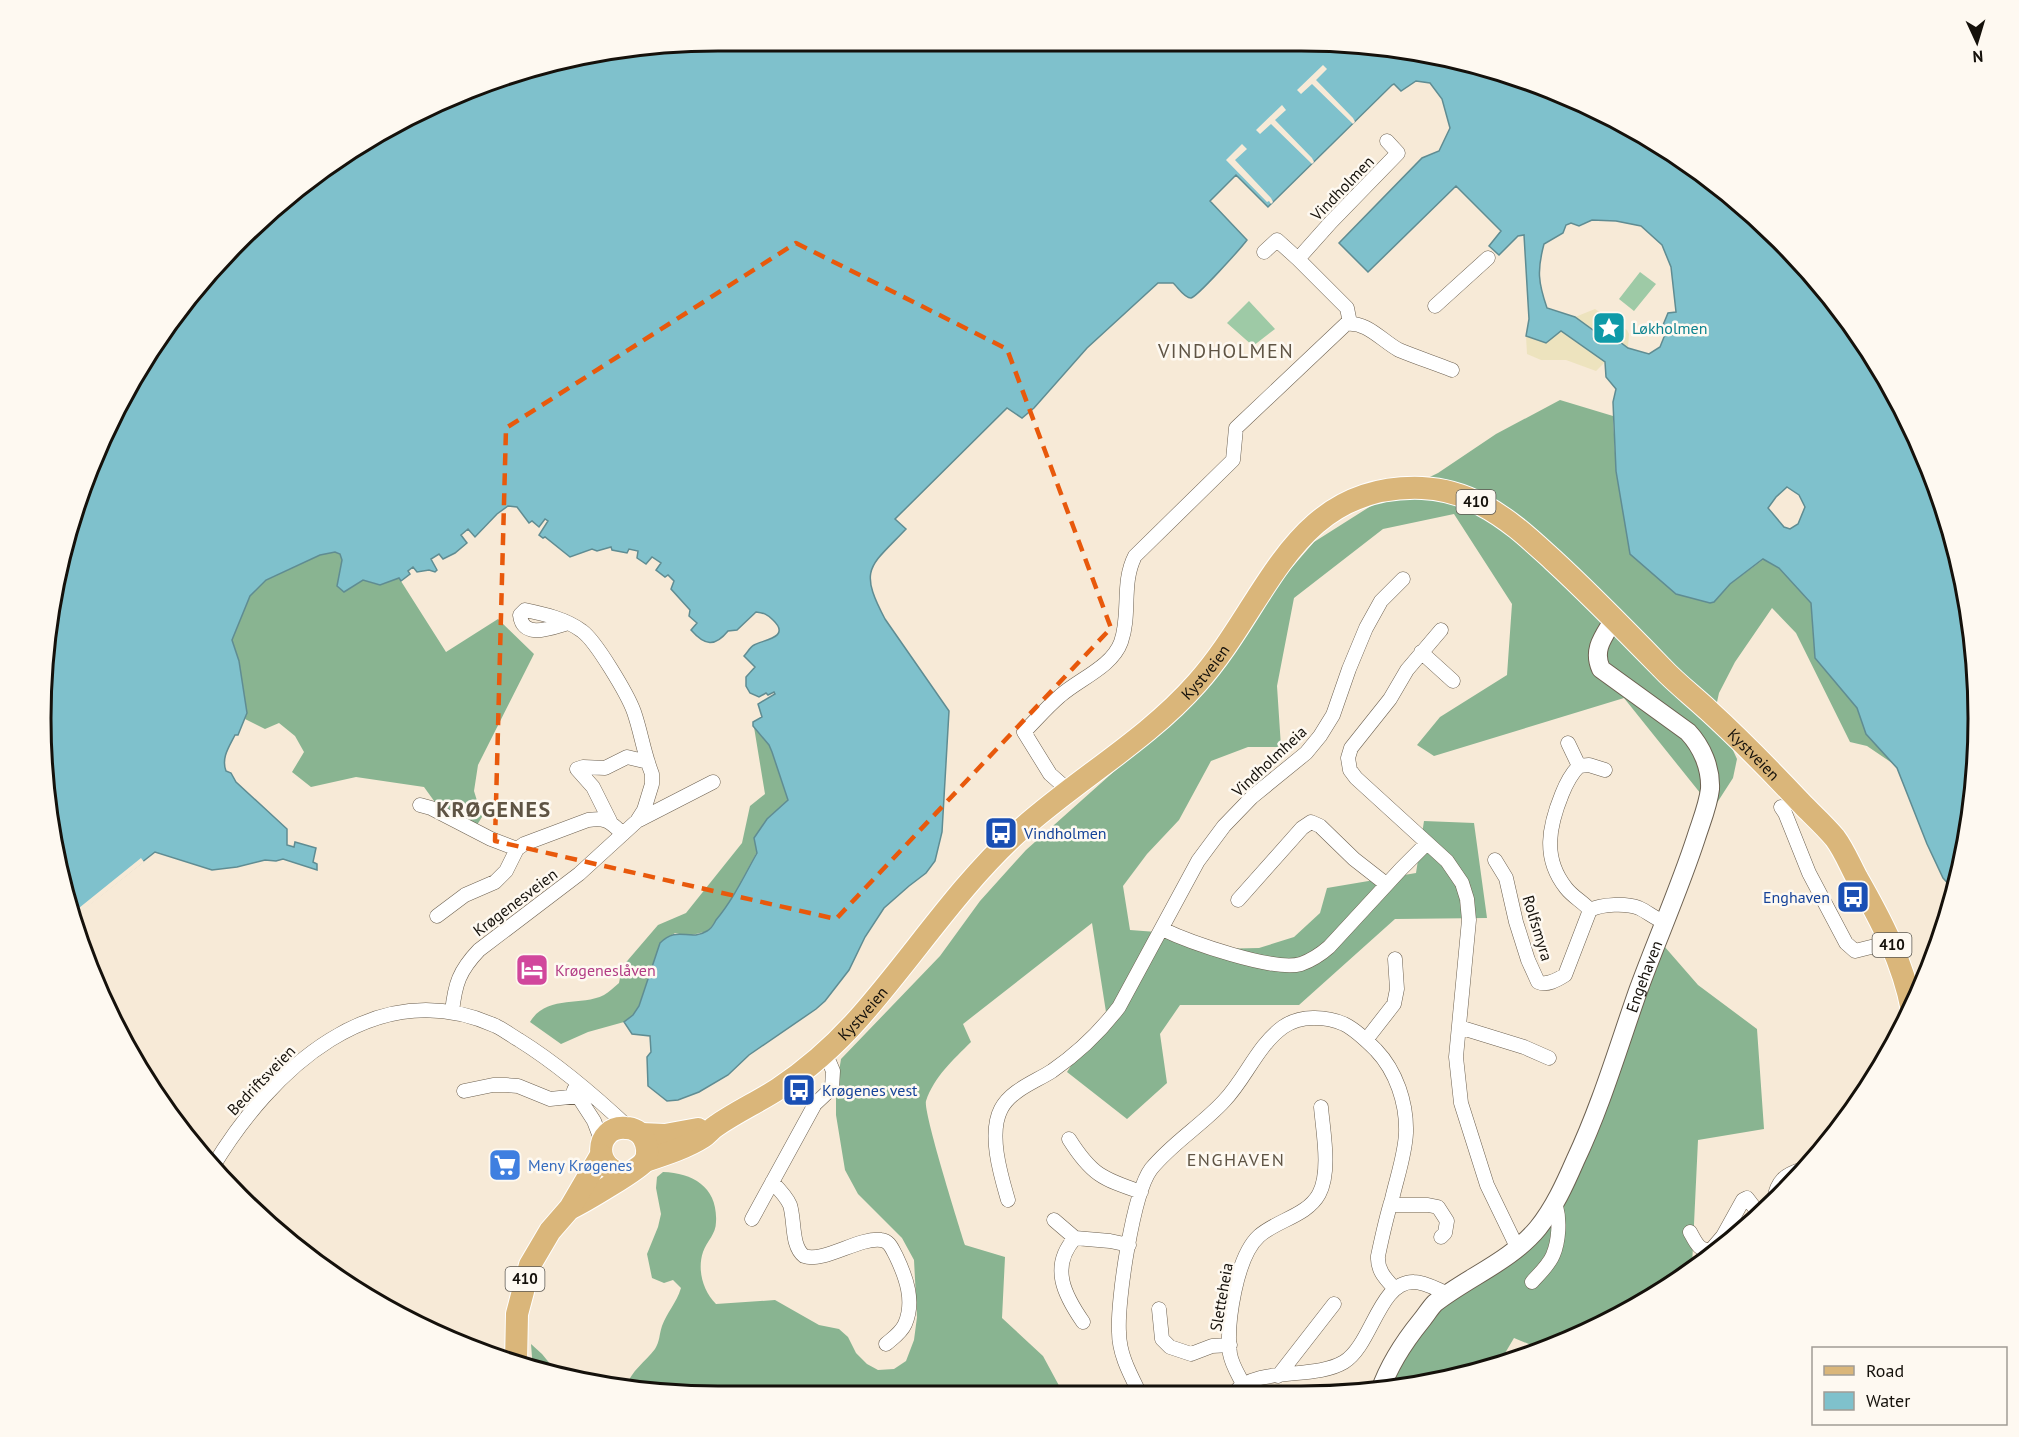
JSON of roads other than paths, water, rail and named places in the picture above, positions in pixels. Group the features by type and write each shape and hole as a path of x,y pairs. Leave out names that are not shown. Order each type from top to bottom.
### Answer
{"main road":[{"name":"Kystveien","path":"570,1208 636,1168 704,1136 714,1127 779,1088 825,1052 859,1018 946,910 985,865 1017,833 1068,790 1143,734 1197,683 1230,642 1277,567 1307,530 1344,504 1379,491 1399,488 1438,490 1460,495 1483,505 1538,546 1670,677 1710,712 1861,884 1891,942 1908,994"},
{"name":"410","path":"602,1149 610,1132 623,1127 635,1131"},
{"name":"Kystveien","path":"635,1131 681,1134 714,1127"},
{"path":"602,1149 608,1168 614,1172 636,1168 647,1150 646,1144 635,1131"},
{"name":"Kystveien","path":"516,1354 517,1314 524,1281 539,1248 570,1208 602,1149"}],"street":[{"name":"Vindholmen","path":"1298,259 1398,153 1387,141"},
{"path":"1264,252 1277,240 1347,308 1350,323"},
{"path":"1436,306 1488,258"},
{"path":"1068,790 1050,774 1024,732 1060,695 1109,660 1121,644 1125,627 1129,568 1135,556 1233,460 1236,428 1341,327 1350,323 1362,325 1396,348 1452,370"},
{"name":"Vindholmheia","path":"1008,1200 997,1154 996,1131 1001,1108 1012,1095 1052,1071 1105,1026 1119,1007 1198,861 1224,826 1252,797 1306,753 1320,736 1333,715 1348,669 1366,628 1381,602 1403,579"},
{"name":"Engehaven","path":"1385,1380 1397,1354 1434,1304 1502,1260 1538,1229 1554,1204 1589,1131 1638,991 1684,875 1706,806 1710,789 1709,770 1701,749 1688,732 1601,669 1596,654 1614,619"},
{"name":"Krøgenesveien","path":"452,1012 459,974 466,964 479,950 579,874 637,821 644,810 652,784 652,774 633,709 622,687 583,631 568,623"},
{"path":"1440,630 1421,652 1390,699 1356,740 1348,758 1350,770 1356,778 1447,861 1462,883 1467,899 1468,936 1457,1067 1461,1103 1487,1185 1517,1247"},
{"path":"1421,652 1454,681"},
{"path":"1568,743 1578,766"},
{"path":"623,834 610,821 593,787 577,769 605,768 627,757 648,762"},
{"path":"1605,770 1589,765 1578,766 1573,771 1561,796 1549,836 1557,873 1565,888 1590,910 1612,906 1638,908 1665,922"},
{"path":"637,821 713,782"},
{"name":"Kystveien","path":"1789,803 1785,813 1809,873 1846,943 1856,951 1891,942"},
{"path":"420,805 431,808 491,839 517,849 524,844 588,820 610,821"},
{"path":"1238,900 1302,828 1311,822 1320,826 1354,859 1386,884"},
{"path":"1162,929 1188,942 1224,952 1278,964 1300,964 1316,958 1329,947 1427,843"},
{"name":"Krøgenesveien","path":"437,916 465,895 484,889 495,882 506,871 517,849"},
{"name":"Rolfsmyra","path":"1495,860 1506,878 1528,960 1540,984 1549,983 1565,975 1590,910"},
{"path":"1366,1040 1394,1004 1397,989 1395,959"},
{"name":"Bedriftsveien","path":"218,1160 245,1119 298,1062 339,1034 381,1016 416,1011 452,1012 496,1026 592,1093 635,1131"},
{"path":"1137,1386 1122,1351 1119,1332 1125,1265 1141,1192 1149,1171 1164,1154 1213,1113 1228,1096 1258,1052 1284,1026 1294,1021 1313,1018 1333,1020 1347,1026 1366,1040 1391,1069 1398,1085 1405,1115 1406,1132 1403,1155 1377,1265 1395,1288 1403,1283 1413,1282 1449,1294"},
{"path":"1459,1027 1524,1047 1549,1058"},
{"name":"Kystveien","path":"752,1219 815,1104 832,1088 833,1071 825,1052"},
{"name":"Bedriftsveien","path":"549,1061 579,1096 594,1121 602,1149"},
{"path":"464,1091 506,1085 518,1086 550,1099 579,1096"},
{"name":"Sletteheia","path":"1238,1386 1230,1345 1230,1320 1241,1266 1248,1249 1261,1234 1308,1207 1320,1191 1325,1170 1322,1107"},
{"path":"1069,1138 1083,1161 1097,1174 1141,1192"},
{"path":"772,1182 787,1200 793,1220 796,1244 804,1256 816,1257 869,1241 884,1240 889,1244 905,1275 909,1302 905,1324 901,1331 886,1344"},
{"path":"1724,1234 1743,1200 1747,1198 1755,1207"},
{"path":"1532,1282 1553,1255 1559,1223 1554,1204"},
{"path":"1390,1205 1438,1207 1448,1221 1445,1233 1441,1237"},
{"path":"1054,1220 1075,1238 1129,1245"},
{"path":"1690,1232 1699,1247 1704,1250"},
{"path":"1075,1238 1062,1266 1063,1284 1068,1300 1083,1322"},
{"name":"Sletteheia","path":"1242,1386 1254,1378 1326,1368 1346,1361 1362,1345 1386,1299 1395,1288"},
{"path":"1278,1376 1334,1304"},
{"path":"1159,1309 1162,1338 1170,1347 1191,1354 1212,1346 1230,1345"}],"water":[{"path":"675,52 1344,52 1431,64 1473,74 1515,86 1596,120 1671,163 1741,217 1802,278 1856,348 1899,423 1933,504 1955,588 1967,675 1967,762 1955,849 1947,882 1927,844 1897,768 1866,734 1857,708 1815,658 1811,603 1779,568 1763,559 1730,584 1714,602 1710,603 1676,594 1630,554 1616,471 1613,402 1616,389 1606,377 1605,362 1561,331 1546,343 1526,336 1529,319 1524,235 1518,236 1499,255 1489,246 1501,231 1456,186 1368,272 1339,243 1422,158 1439,151 1450,128 1442,99 1430,83 1416,81 1401,91 1394,84 1392,85 1268,207 1236,175 1210,201 1247,240 1210,281 1191,298 1188,298 1173,283 1158,283 1087,348 1034,408 1022,418 1007,408 895,519 906,529 876,561 870,578 872,589 885,619 949,711 942,832 935,861 926,873 884,908 865,937 849,970 825,1001 749,1055 728,1075 699,1092 678,1100 667,1101 648,1086 647,1057 651,1052 650,1036 632,1034 624,1022 639,1006 660,943 672,935 701,934 711,928 733,896 757,853 754,838 767,819 788,800 769,745 753,726 753,722 762,717 758,704 775,694 774,692 768,695 766,693 759,697 750,693 746,686 746,677 755,667 744,656 753,646 774,637 779,631 778,626 767,615 756,612 737,630 728,631 714,642 705,642 691,630 697,623 689,616 690,610 671,589 674,581 668,575 665,577 656,570 661,563 652,557 646,564 637,558 638,551 629,549 627,553 612,550 611,547 597,551 592,549 570,557 545,537 539,535 548,521 545,519 539,527 532,521 529,523 517,507 508,506 475,537 468,529 461,535 467,543 455,553 443,559 439,554 431,559 437,570 435,572 429,570 417,572 413,567 408,571 410,574 401,581 399,578 380,585 363,580 344,592 337,586 342,560 340,554 335,552 320,555 266,580 250,596 232,640 239,661 247,713 238,735 235,735 228,748 225,766 226,771 231,773 236,782 287,829 287,845 294,847 295,842 316,848 313,862 317,864 317,870 283,859 212,870 155,852 80,911 64,849 57,806 52,762 51,718 52,675 64,588 86,504 120,423 163,348 217,278 278,217 348,163 385,140 423,120 504,86 588,64","holes":["1592,220 1616,221 1641,226 1662,245 1671,267 1676,312 1668,313 1663,325 1668,327 1660,347 1649,354 1628,348 1612,336 1600,335 1575,317 1547,308 1542,291 1540,261 1544,244 1563,233 1566,225 1571,223 1579,226","1787,487 1799,495 1805,507 1798,524 1790,529 1784,527 1768,508"]}],"place":[{"name":"Løkholmen","path":"1609,328"},
{"name":"Vindholmen","path":"1001,833"},
{"name":"Enghaven","path":"1853,897"},
{"name":"Krøgeneslåven","path":"532,970"},
{"name":"Krøgenes vest","path":"799,1090"},
{"name":"Meny Krøgenes","path":"505,1165"}],"district":[{"name":"VINDHOLMEN","path":"1226,351"},
{"name":"KRØGENES","path":"494,809"},
{"name":"ENGHAVEN","path":"1236,1160"}]}
